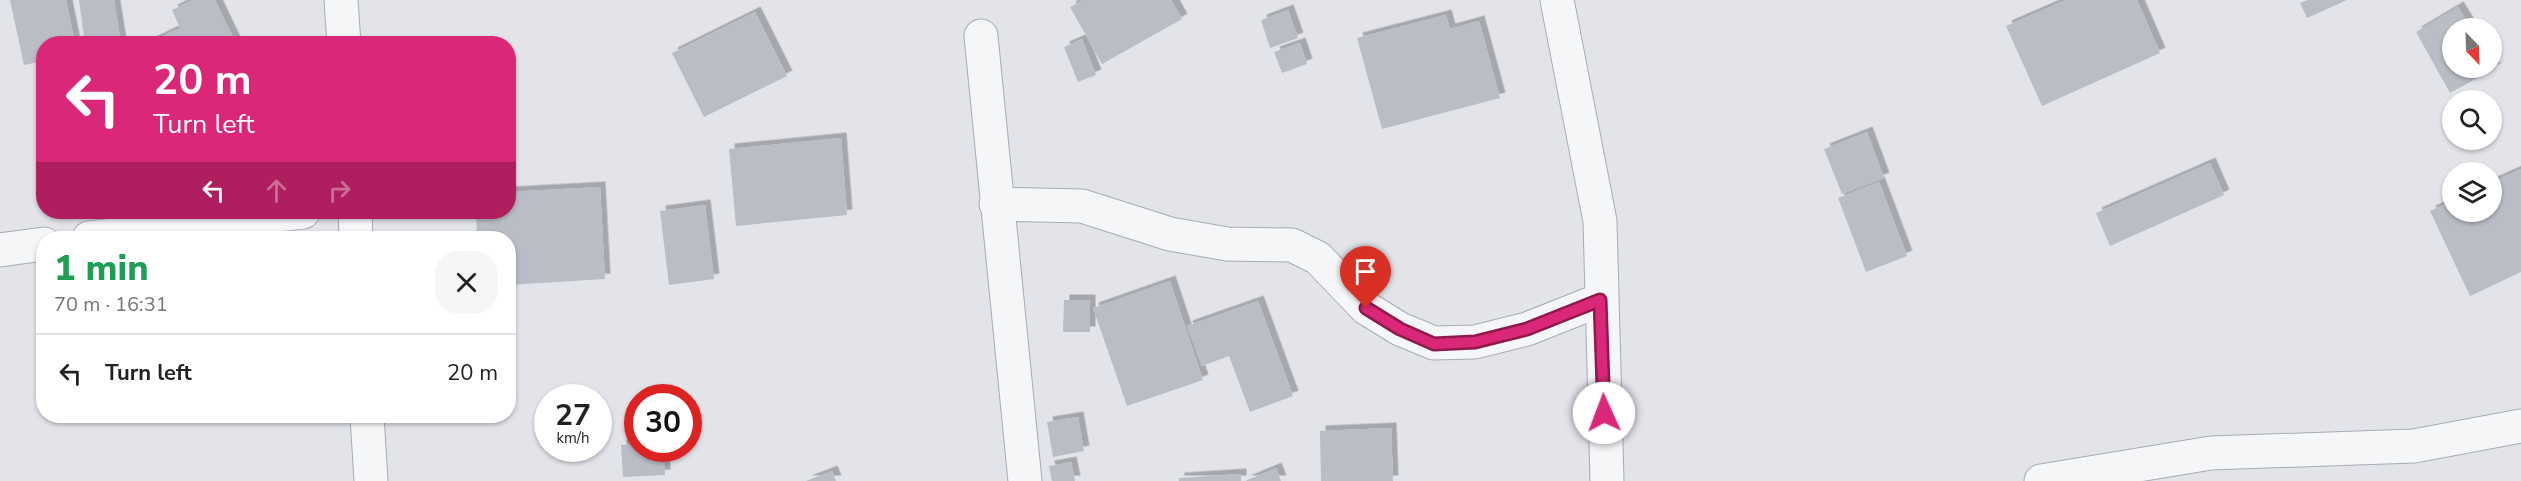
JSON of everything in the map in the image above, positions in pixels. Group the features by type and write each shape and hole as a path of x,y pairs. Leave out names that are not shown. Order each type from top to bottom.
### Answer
{"street":[{"path":"341,0 343,36"},
{"path":"1557,0 1600,221 1600,300 1607,481"},
{"path":"981,36 1025,481"},
{"path":"996,204 1082,206 1170,234 1227,244 1292,245 1318,258 1366,308 1400,329 1434,344 1475,342 1527,329 1600,300"},
{"path":"147,231 245,219"},
{"path":"0,250 36,245"},
{"path":"367,423 371,481"},
{"path":"2041,481 2211,453 2414,446 2521,426"}],"building":[{"path":"10,0 66,0 73,36 36,36 36,63 24,65"},
{"path":"79,0 114,0 120,36 84,36"},
{"path":"193,0 215,0 232,36 163,36 180,28 172,10"},
{"path":"1083,0 1171,0 1182,19 1102,64 1070,7"},
{"path":"2066,0 2137,0 2160,53 2042,106 2006,26"},
{"path":"2308,0 2347,0 2307,18 2300,3"},
{"path":"2458,7 2465,18 2442,18 2442,78 2478,78 2456,90 2448,90 2416,32"},
{"path":"1288,10 1298,38 1270,48 1261,20"},
{"path":"755,12 787,76 704,117 672,53"},
{"path":"1446,15 1450,29 1479,21 1500,98 1382,129 1357,38"},
{"path":"1082,39 1096,75 1078,82 1064,47"},
{"path":"1300,43 1307,64 1282,73 1274,52"},
{"path":"1867,132 1884,178 1842,194 1824,149"},
{"path":"841,138 847,215 736,226 729,149"},
{"path":"2210,163 2224,195 2110,246 2096,213"},
{"path":"2521,169 2521,272 2470,296 2430,211 2442,206 2442,222 2502,222 2502,178"},
{"path":"1879,182 1907,256 1866,272 1838,198"},
{"path":"600,187 605,279 516,285 516,231 477,231 476,219 516,219 516,192"},
{"path":"705,205 714,279 669,285 660,211"},
{"path":"1170,281 1203,380 1127,406 1093,308"},
{"path":"1064,300 1090,300 1090,332 1063,332"},
{"path":"1258,301 1293,396 1250,412 1229,356 1202,366 1187,326"},
{"path":"1078,417 1084,451 1053,457 1047,422"},
{"path":"1391,428 1393,481 1321,481 1320,431"},
{"path":"621,445 624,445 624,462 665,462 665,475 623,477"},
{"path":"1071,462 1075,481 1052,481 1049,466"},
{"path":"1276,468 1281,481 1245,481"},
{"path":"832,471 836,481 806,481"},
{"path":"1241,474 1241,481 1179,481 1179,478"}],"route":[{"path":"1366,308 1400,329 1434,344 1475,342 1527,329 1600,300 1604,413"}]}
